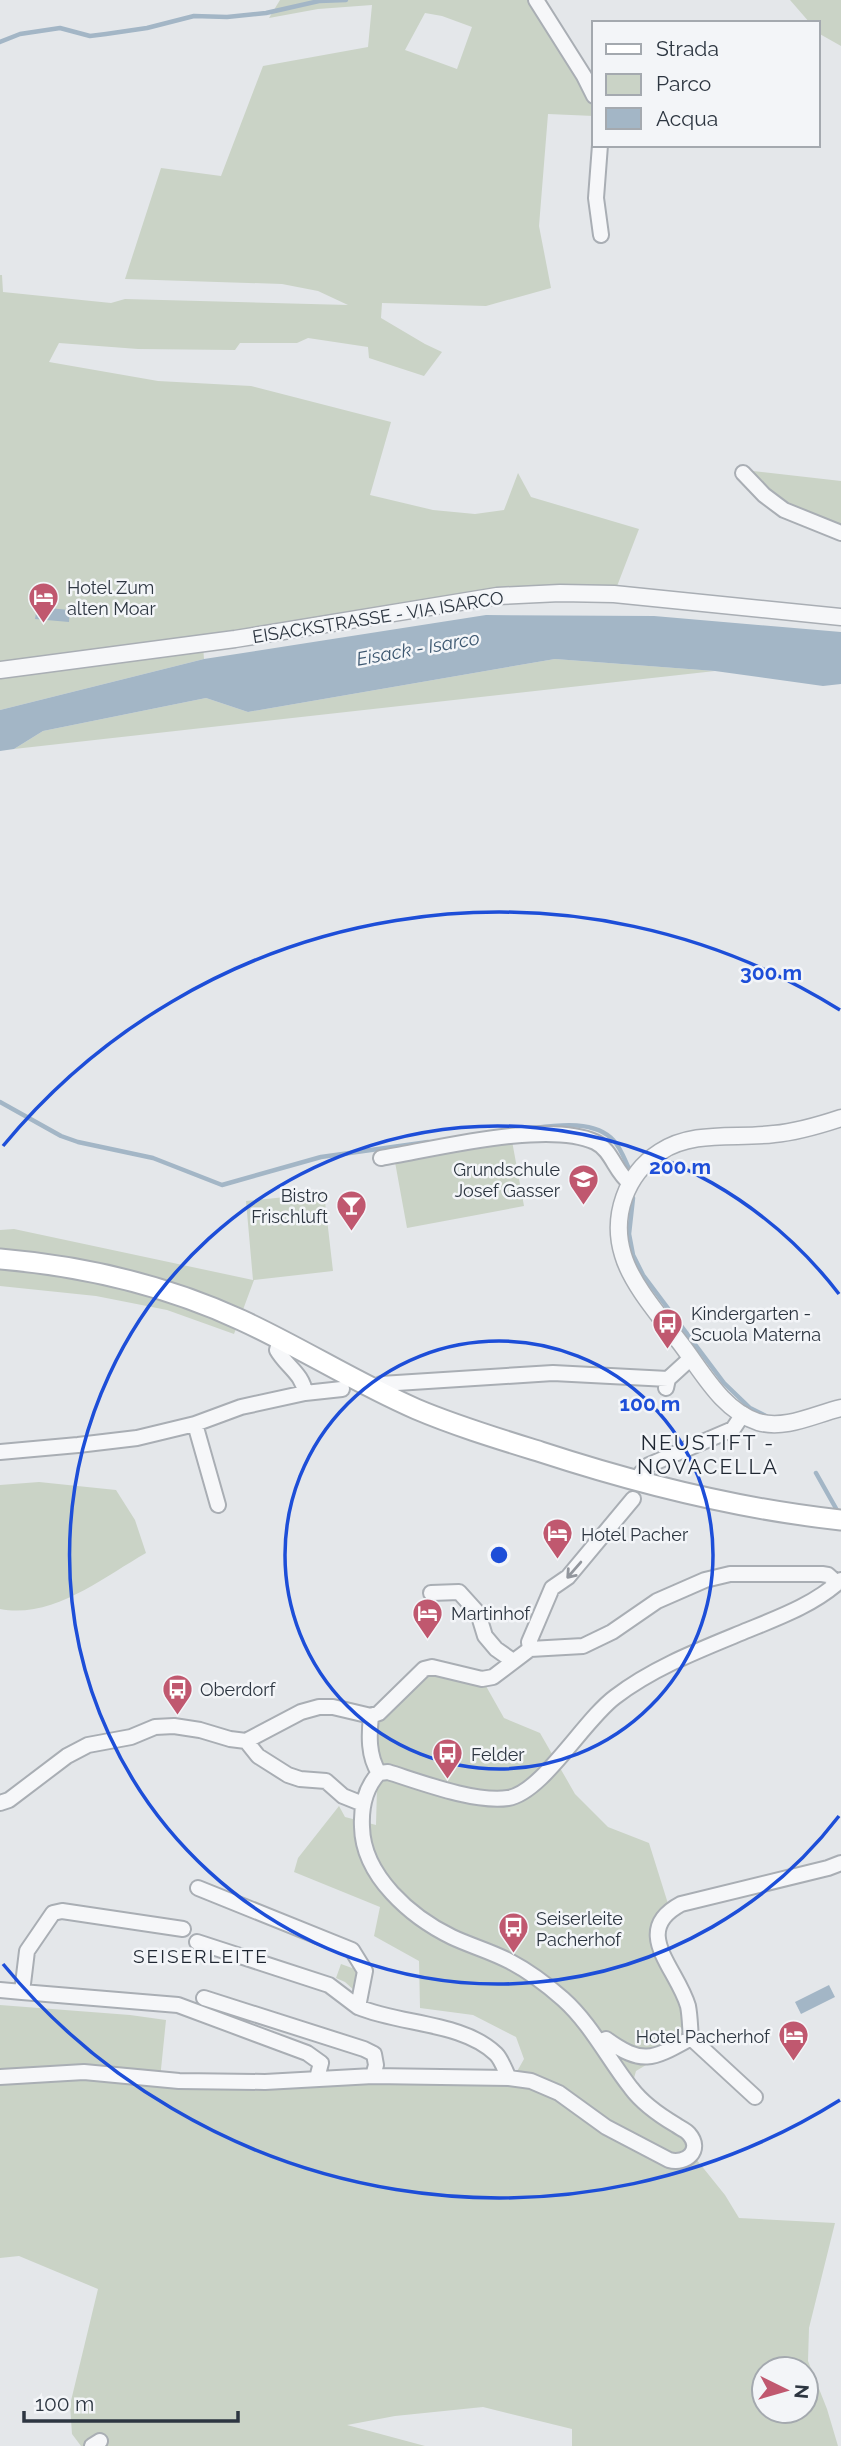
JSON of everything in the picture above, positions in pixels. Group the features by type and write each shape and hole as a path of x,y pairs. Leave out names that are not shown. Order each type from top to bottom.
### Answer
{"main road":[{"path":"0,1259 93,1273 164,1290 240,1320 417,1409 624,1479 689,1495 836,1519"}],"street":[{"path":"536,0 592,92"},
{"path":"600,147 596,198 601,235"},
{"path":"743,473 764,495 784,510 841,533"},
{"name":"EISACKSTRASSE - VIA ISARCO","path":"0,670 211,643 496,596 614,594 841,617"},
{"path":"841,1118 776,1134 702,1137 686,1140 661,1151 630,1183 621,1203 619,1230 623,1255 633,1277 707,1383 743,1414 758,1422 786,1424 841,1408"},
{"path":"381,1158 519,1135 570,1136 595,1143 605,1149 621,1177 630,1183"},
{"path":"280,1339 277,1350 299,1376 305,1393"},
{"path":"382,1384 554,1373 667,1384 691,1358"},
{"path":"0,1451 78,1446 137,1438 195,1424 242,1407 305,1393 342,1389"},
{"path":"641,1473 649,1465 733,1429 743,1414"},
{"path":"195,1424 218,1505"},
{"path":"530,1649 529,1642 552,1588 568,1577 633,1499"},
{"path":"0,1803 9,1800 67,1756 88,1745 131,1737 155,1727 200,1730 246,1741 301,1712 319,1707 333,1707 371,1716 379,1713 424,1669 439,1668 482,1679 493,1677 530,1649 583,1646 612,1632 657,1601 705,1580 730,1574 822,1574 839,1582 818,1597 782,1616 658,1669 613,1698 582,1728 547,1771 524,1792 509,1798 491,1798 446,1790 388,1772 379,1773 372,1780 363,1804 363,1844 371,1863 399,1899 425,1921 452,1937 503,1958 536,1976 565,2001 600,2042 639,2097 654,2112 690,2135 694,2144 692,2154 685,2161 669,2161 606,2127 559,2093 531,2081 509,2078 373,2076 265,2082 179,2081 84,2072 0,2077"},
{"path":"431,1593 460,1591 478,1613 485,1636 496,1649 513,1661"},
{"path":"371,1716 370,1745 379,1773"},
{"path":"246,1741 258,1756 288,1775 326,1781 343,1796 363,1804"},
{"path":"755,2097 691,2038 688,2006 656,1937 659,1922 670,1910 681,1904 841,1863"},
{"path":"198,1888 352,1950 365,1970 358,2007"},
{"path":"22,1992 27,1951 53,1913 62,1911 183,1928"},
{"path":"197,1942 329,1985 358,2007 377,2015 478,2040 499,2056 509,2078"},
{"path":"0,1990 178,2005 307,2053 321,2063 317,2078"},
{"path":"204,1998 364,2049 374,2054 376,2065 373,2076"},
{"path":"600,2042 606,2039 626,2053 644,2057 665,2053 691,2038"}],"green space":[{"path":"280,0 542,0 592,95 592,116 548,114 539,226 551,288 486,306 382,303 381,318 442,352 424,376 369,358 368,347 308,338 297,343 240,343 235,350 138,349 59,343 49,362 158,381 251,386 391,422 370,495 433,510 475,514 504,510 518,473 531,497 639,529 614,594 560,593 203,646 204,659 0,710 0,275 3,292 111,303 125,299 348,305 318,291 282,284 125,279 161,168 221,176 263,66 368,47 372,5 318,9 269,18","holes":["425,13 472,27 457,69 405,50"]},
{"path":"790,0 841,0 841,46 820,34 820,21 808,21"},
{"path":"753,471 841,481 841,533 764,495"},
{"path":"555,659 715,671 14,749 43,731 206,698 248,712"},
{"path":"512,1141 524,1206 407,1228 395,1162"},
{"path":"324,1193 333,1271 254,1280 234,1334 167,1310 96,1296 0,1286 0,1230 14,1229 253,1280 246,1201"},
{"path":"39,1482 116,1490 135,1520 146,1553 58,1602 39,1608 0,1609 0,1485"},
{"path":"424,1669 482,1679 504,1718 540,1733 575,1794 608,1827 649,1843 670,1910 659,1922 688,2006 691,2038 636,2071 631,2089 683,2130 692,2154 725,2195 739,2218 835,2223 809,2328 808,2355 750,2355 750,2425 820,2425 820,2391 838,2446 572,2446 572,2429 483,2407 395,2416 347,2425 425,2446 81,2446 72,2434 70,2405 98,2289 19,2256 0,2258 0,2005 166,2020 160,2079 510,2084 524,2059 516,2037 473,2015 420,2008 419,1961 374,1936 380,1907 294,1872 298,1858 339,1806 345,1817 376,1825 379,1713"},
{"path":"354,1963 360,1972 357,1993 336,1978 341,1964 352,1968"}],"water":[{"path":"37,607 70,610 69,622 35,619"},
{"name":"Eisack - Isarco","path":"486,615 654,616 841,632 841,684 823,686 715,671 555,659 248,712 206,698 43,731 14,749 0,751 0,710 204,659"},
{"path":"829,1985 835,1997 801,2014 795,2002"}],"waterway":[{"path":"0,42 20,34 60,28 90,36 147,28 194,16 227,17 266,13 319,1 346,0"},
{"path":"0,1102 61,1136 153,1158 222,1185 321,1157 428,1142"},
{"path":"534,1128 576,1126 606,1134 621,1151 630,1171"},
{"path":"633,1198 629,1234 633,1255 643,1275 724,1383 750,1408 766,1416"},
{"path":"816,1473 838,1512"}],"place":[{"name":"Hotel Zum alten Moar","path":"44,624"},
{"name":"Grundschule Josef Gasser","path":"583,1206"},
{"name":"Bistro Frischluft","path":"351,1232"},
{"name":"Kindergarten - Scuola Materna","path":"668,1350"},
{"name":"Hotel Pacher","path":"558,1561"},
{"name":"Martinhof","path":"428,1640"},
{"name":"Oberdorf","path":"177,1716"},
{"name":"Felder","path":"448,1781"},
{"name":"Seiserleite Pacherhof","path":"513,1955"},
{"name":"Hotel Pacherhof","path":"793,2063"}],"district":[{"name":"NEUSTIFT - NOVACELLA","path":"708,1454"},
{"name":"SEISERLEITE","path":"201,1956"}]}
